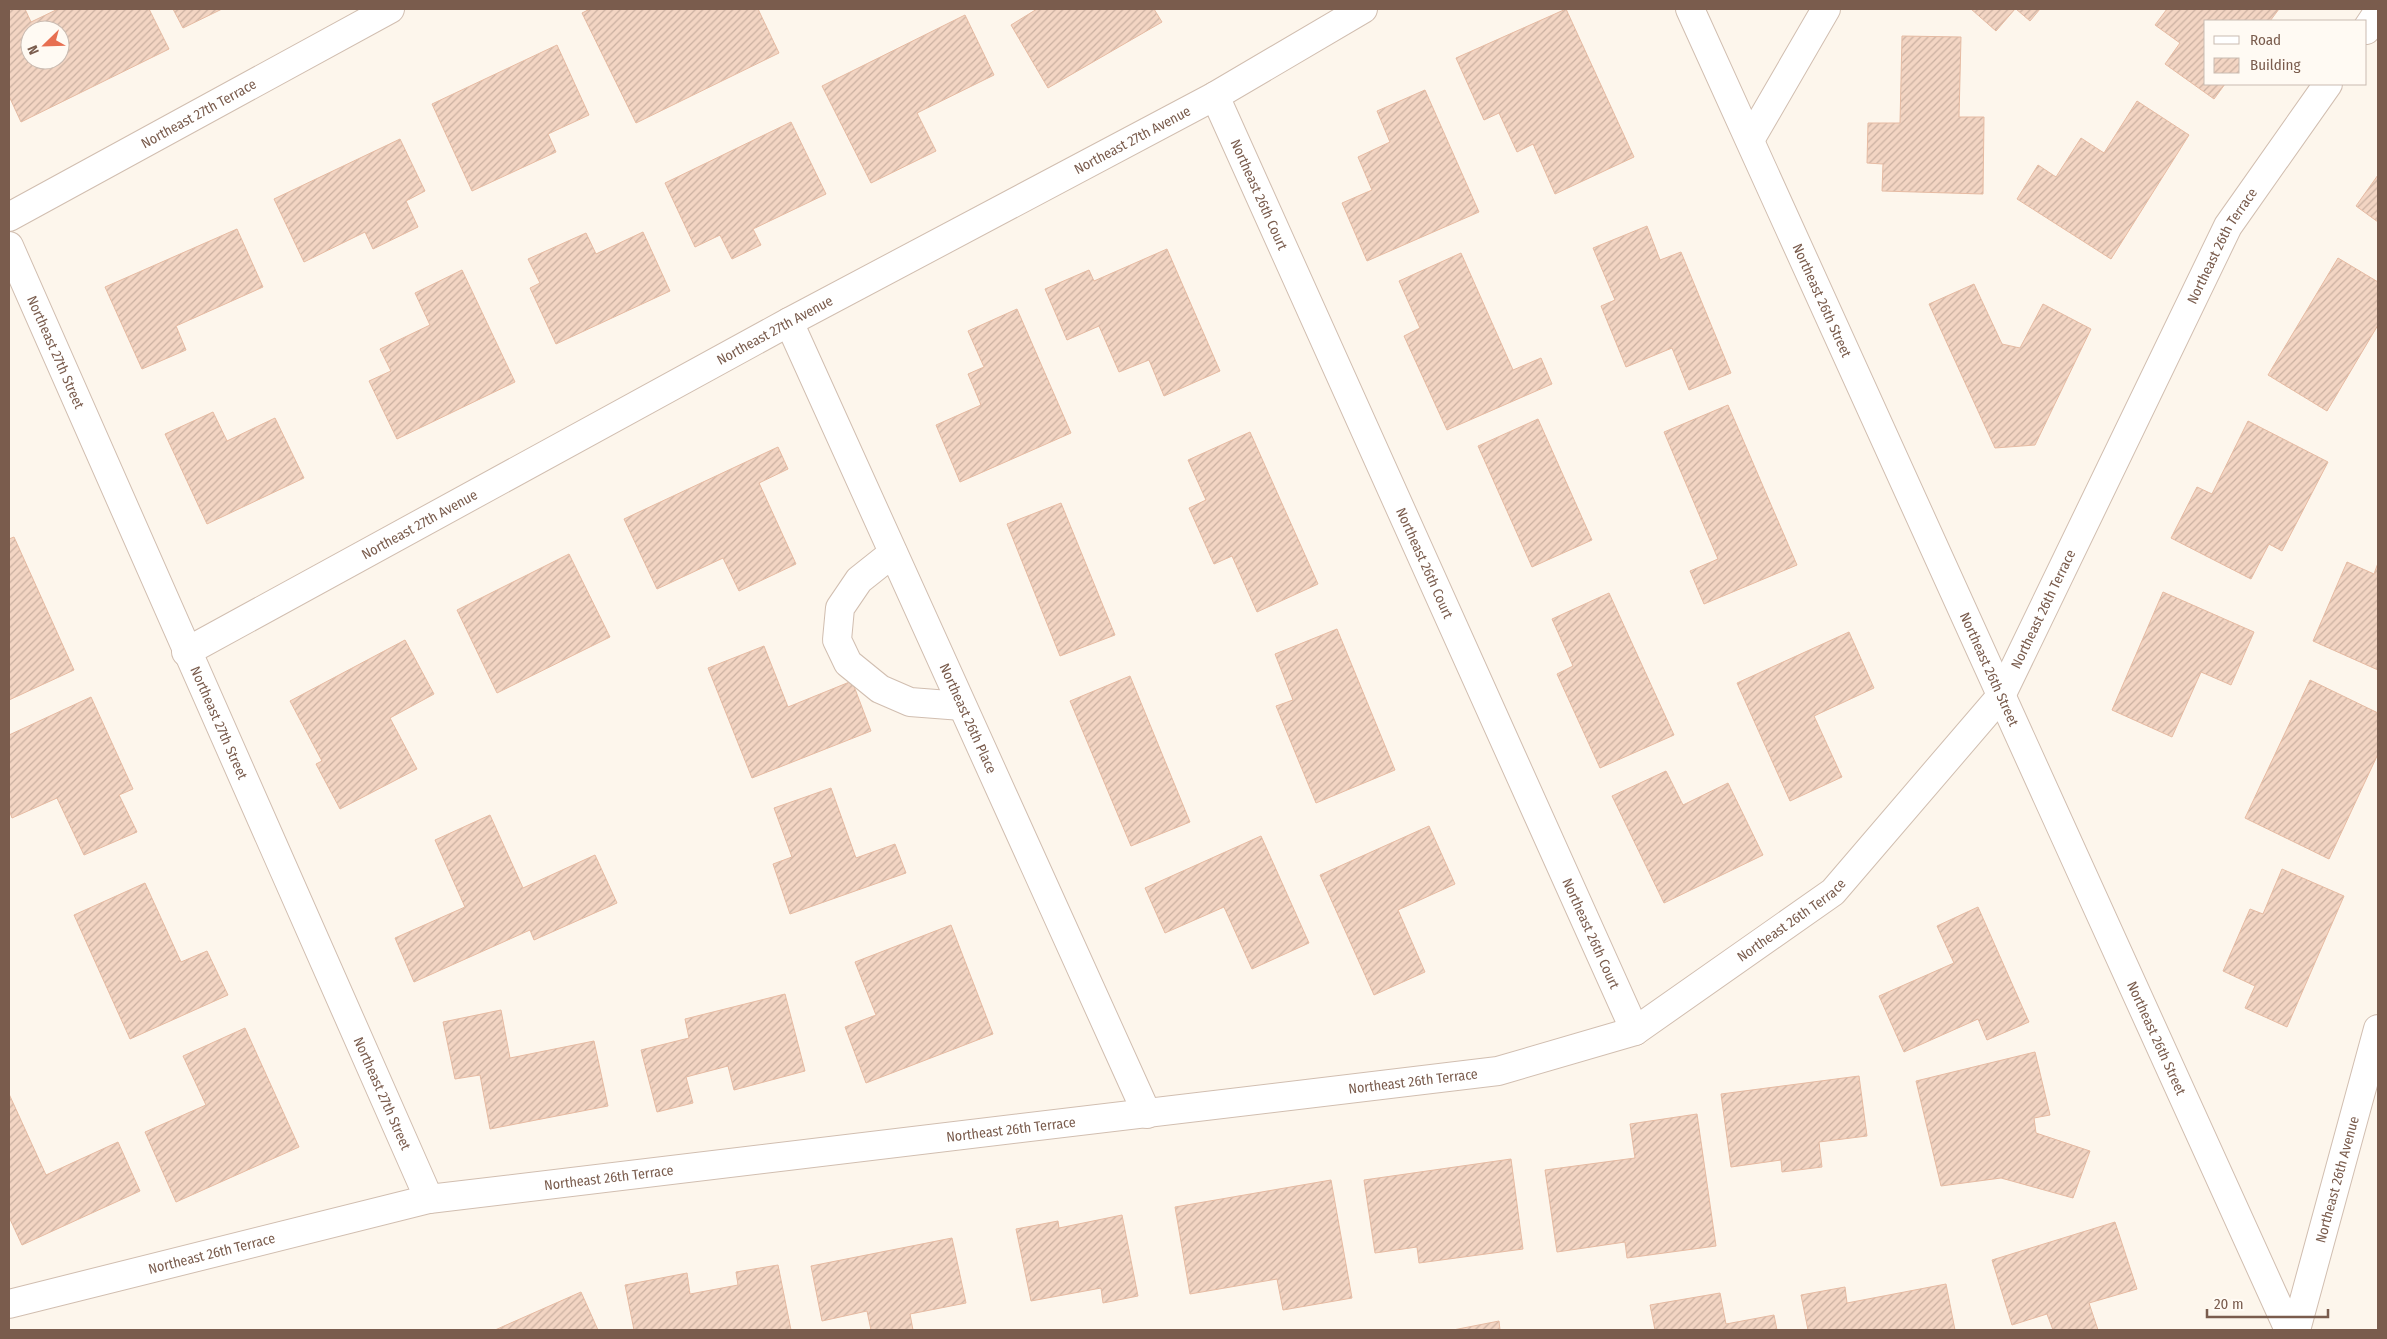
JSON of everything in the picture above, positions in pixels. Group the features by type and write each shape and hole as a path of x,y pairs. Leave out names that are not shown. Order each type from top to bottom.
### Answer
{"street":[{"name":"Northeast 27th Terrace","path":"9,217 390,9"},
{"name":"Northeast 27th Avenue","path":"186,652 789,322 1215,96 1363,9"},
{"name":"Northeast 26th Street","path":"1690,9 2289,1330"},
{"path":"1750,140 1826,9"},
{"path":"2367,28 2378,12"},
{"name":"Northeast 26th Terrace","path":"9,1304 430,1199 1498,1071 1635,1032 1833,892 2001,696 2228,226 2327,85"},
{"name":"Northeast 26th Court","path":"1215,96 1635,1032"},
{"name":"Northeast 27th Street","path":"9,246 186,652 430,1199"},
{"name":"Northeast 26th Place","path":"789,322 1147,1114"},
{"path":"893,553 859,580 840,608 837,640 848,663 880,689 910,702 962,706"},
{"name":"Northeast 26th Avenue","path":"2296,1330 2378,1029"}],"building":[{"path":"9,9 25,9 30,20 20,20 20,70 70,70 70,20 35,20 58,9 149,9 169,49 21,122 9,96"},
{"path":"173,9 222,9 183,28"},
{"path":"590,9 758,9 779,53 636,123 582,13"},
{"path":"1037,9 1154,9 1162,22 1048,88 1011,25"},
{"path":"1566,9 1634,157 1555,194 1533,144 1517,152 1499,113 1484,120 1456,58"},
{"path":"1971,9 2015,9 1996,31"},
{"path":"2016,9 2040,9 2030,21"},
{"path":"2167,9 2279,9 2271,20 2204,20 2204,85 2224,85 2214,99 2165,64 2180,43 2155,25"},
{"path":"965,15 994,75 917,113 936,151 871,183 822,86"},
{"path":"1902,36 1961,37 1959,117 1984,117 1983,194 1882,191 1883,164 1867,163 1868,123 1900,123"},
{"path":"557,45 589,115 548,134 556,152 472,191 432,104"},
{"path":"1425,90 1479,212 1367,261 1342,203 1372,190 1358,157 1390,142 1377,111"},
{"path":"2137,101 2189,135 2111,259 2017,199 2038,165 2056,177 2081,138 2104,153"},
{"path":"791,122 826,194 753,229 761,245 732,259 720,235 695,247 665,183"},
{"path":"400,139 425,191 406,201 418,227 373,249 365,232 304,262 274,199"},
{"path":"2378,175 2378,222 2356,206"},
{"path":"1647,226 1660,260 1681,252 1731,373 1689,390 1672,348 1626,367 1601,306 1615,300 1593,248"},
{"path":"237,229 263,287 176,326 186,350 142,369 105,287"},
{"path":"643,232 670,291 556,344 530,288 540,283 528,259 586,233 596,254"},
{"path":"1167,249 1220,371 1164,396 1149,360 1119,372 1099,326 1067,340 1045,289 1089,270 1094,281"},
{"path":"1461,253 1513,370 1541,358 1552,384 1447,430 1404,336 1420,328 1399,281"},
{"path":"2338,258 2378,282 2378,325 2327,411 2268,375"},
{"path":"462,270 515,382 397,439 369,381 391,371 380,349 430,325 415,293"},
{"path":"1974,284 2002,344 2020,348 2043,304 2091,329 2035,445 1995,448 1929,304"},
{"path":"1017,309 1071,433 960,482 936,425 981,405 968,374 984,367 968,331"},
{"path":"1728,405 1797,565 1704,604 1690,571 1718,559 1664,432"},
{"path":"213,412 227,441 275,418 304,478 207,524 165,434"},
{"path":"1538,419 1592,540 1532,567 1478,446"},
{"path":"2248,421 2328,462 2282,551 2269,544 2251,579 2171,538 2197,487 2212,494"},
{"path":"1250,432 1318,584 1257,612 1232,556 1214,564 1189,508 1206,500 1188,460"},
{"path":"778,447 788,469 759,483 796,564 739,591 723,558 657,589 624,519"},
{"path":"1061,503 1115,635 1060,656 1007,524"},
{"path":"14,537 74,670 9,700 9,539"},
{"path":"569,554 610,637 497,693 457,610"},
{"path":"2347,562 2374,574 2378,563 2378,670 2313,641"},
{"path":"2163,592 2254,632 2231,685 2201,672 2172,737 2112,710"},
{"path":"1609,593 1674,735 1600,768 1557,674 1573,666 1552,619"},
{"path":"1337,629 1395,770 1316,803 1276,706 1293,700 1275,654"},
{"path":"1849,632 1874,688 1814,716 1842,777 1790,801 1737,683"},
{"path":"405,640 434,694 390,718 417,769 340,809 316,764 322,761 290,701"},
{"path":"764,646 788,707 852,681 871,731 752,778 708,668"},
{"path":"1130,676 1190,822 1131,846 1070,701"},
{"path":"2310,680 2378,713 2378,754 2329,859 2245,818"},
{"path":"91,697 133,789 119,795 137,832 84,855 57,798 12,818 9,810 9,735"},
{"path":"1666,771 1683,805 1728,783 1763,855 1664,903 1612,796"},
{"path":"831,788 856,858 895,844 906,873 790,914 773,864 792,857 774,808"},
{"path":"490,815 523,888 595,855 617,903 534,940 530,930 414,982 395,938 465,907 435,840"},
{"path":"1429,826 1455,884 1398,910 1425,972 1374,995 1320,875"},
{"path":"1261,836 1309,943 1252,969 1224,907 1165,933 1145,888"},
{"path":"2282,869 2344,896 2287,1027 2245,1008 2255,986 2223,971 2250,909 2263,914"},
{"path":"145,883 181,962 207,951 228,995 130,1039 74,915"},
{"path":"1978,907 2029,1022 1987,1040 1978,1019 1904,1052 1879,996 1954,963 1937,926"},
{"path":"951,925 993,1034 866,1083 845,1027 876,1015 855,962"},
{"path":"785,994 805,1071 734,1090 728,1066 686,1077 693,1103 657,1112 641,1050 689,1038 685,1019"},
{"path":"501,1010 510,1058 594,1041 608,1106 490,1129 480,1075 455,1079 443,1022"},
{"path":"245,1028 299,1147 176,1202 145,1132 206,1105 183,1056"},
{"path":"2035,1052 2050,1115 2034,1118 2036,1133 2090,1151 2073,1198 2001,1178 1941,1186 1916,1081"},
{"path":"1859,1076 1867,1136 1819,1142 1822,1167 1782,1172 1781,1160 1731,1167 1721,1094"},
{"path":"9,1094 46,1175 118,1142 140,1191 22,1245 9,1217"},
{"path":"1697,1114 1716,1246 1627,1258 1625,1242 1557,1252 1545,1170 1635,1158 1630,1124"},
{"path":"1511,1159 1523,1249 1419,1263 1417,1247 1375,1253 1364,1180"},
{"path":"1331,1180 1352,1298 1283,1310 1277,1279 1190,1294 1175,1207"},
{"path":"1122,1215 1138,1296 1103,1303 1101,1288 1031,1301 1016,1229 1058,1221 1059,1228"},
{"path":"2115,1222 2137,1289 2089,1303 2098,1330 2053,1330 2047,1314 2012,1325 1992,1260"},
{"path":"952,1238 966,1303 910,1314 913,1330 871,1330 867,1311 822,1321 811,1266"},
{"path":"778,1265 791,1330 634,1330 625,1285 687,1273 690,1294 738,1285 736,1272"},
{"path":"1946,1284 1955,1330 1808,1330 1801,1295 1845,1287 1847,1303"},
{"path":"581,1292 598,1330 495,1330"},
{"path":"1720,1293 1726,1324 1774,1315 1777,1330 1655,1330 1650,1305"},
{"path":"1499,1321 1500,1330 1453,1330"}]}
